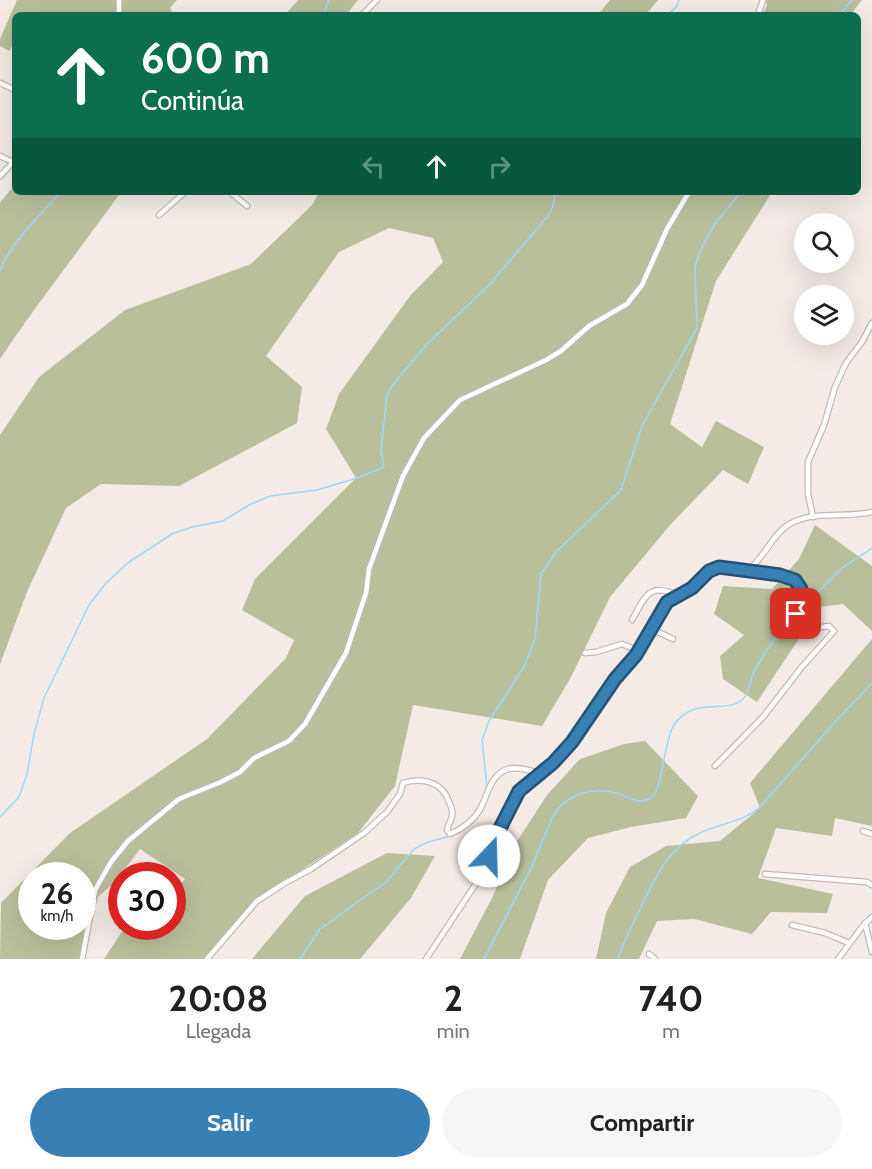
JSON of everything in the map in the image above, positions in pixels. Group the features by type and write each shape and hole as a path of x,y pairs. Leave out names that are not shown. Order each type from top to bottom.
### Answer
{"street":[{"path":"365,12 377,0"},
{"path":"0,176 12,163"},
{"path":"159,215 182,195"},
{"path":"234,195 247,206"},
{"path":"82,959 95,890 111,862 128,841 172,804 235,775 254,758 289,741 305,724 346,653 366,593 369,568 403,476 424,438 460,400 546,360 561,351 589,326 627,304 642,285 667,229 687,195"},
{"path":"813,517 808,494 808,462 846,363 862,342 872,323"},
{"path":"743,570 754,565 786,526 829,514 855,517 872,513"},
{"path":"426,959 483,873 494,840 519,791 553,763 572,742 615,679 639,651 665,604 692,588 709,571 717,567 780,575 795,580 801,589 801,603 796,611 802,624 808,629 829,626 834,632 801,668 764,717 715,766"},
{"path":"632,620 651,591 660,589 678,596"},
{"path":"652,629 673,639"},
{"path":"585,653 605,650 620,644 639,651"},
{"path":"207,959 257,902 364,833 387,812 400,794 403,783 433,782 441,789 447,796 451,808 452,817 447,830 450,834 464,828 479,811 490,784 501,772 510,769 540,773"},
{"path":"863,831 872,834"},
{"path":"765,874 867,882 872,885"},
{"path":"838,959 872,917"},
{"path":"865,923 872,952"},
{"path":"792,925 825,933 849,943"},
{"path":"649,954 655,959"}],"green space":[{"path":"17,0 177,0 170,8 172,12 12,12 12,46 9,51 0,46 0,39"},
{"path":"298,0 358,0 348,12 288,12"},
{"path":"610,0 658,0 648,12 600,12"},
{"path":"766,0 862,0 852,12 764,12 767,6"},
{"path":"12,188 12,195 119,195 0,359 0,202"},
{"path":"318,195 770,195 716,281 670,424 702,447 716,421 764,447 748,484 723,470 671,524 610,597 570,679 542,726 413,705 395,786 358,833 259,898 211,954 204,959 104,959 116,940 186,940 186,862 160,862 140,849 130,862 108,862 108,888 98,897 96,905 96,862 41,862 70,833 207,739 286,658 294,640 242,610 255,579 356,478 326,429 339,394 410,296 443,262 433,238 389,228 339,252 266,356 302,387 297,423 179,486 101,484 66,508 27,592 0,664 0,435 39,377 125,310 251,264 313,204"},
{"path":"815,525 872,566 872,631 843,604 820,607 757,702 723,679 720,656 744,635 714,614 723,586 772,589 799,559"},
{"path":"872,639 872,826 835,818 832,836 776,828 758,878 833,894 827,913 771,912 752,934 694,919 657,921 639,959 596,959 606,913 630,867 666,846 720,841 760,808 750,783"},
{"path":"645,741 698,796 686,818 631,827 588,838 548,880 520,959 460,959 492,898 516,843 547,795 580,759 624,744"},
{"path":"387,853 435,856 411,898 360,959 252,959 305,896"},
{"path":"18,886 18,940 87,940 82,959 0,959 1,903"}],"waterway":[{"path":"324,12 329,0"},
{"path":"671,12 679,0"},
{"path":"842,12 852,0"},
{"path":"0,271 18,240 58,195"},
{"path":"0,817 19,797 27,774 34,734 44,698 89,605 106,583 129,562 172,534 192,527 223,521 249,505 270,496 317,490 384,467 381,450 387,394 427,344 489,285 548,216 555,195"},
{"path":"487,788 482,740 489,721 525,665 535,639 541,574 556,552 621,490 642,426 697,328 695,267 700,251 714,225 739,195"},
{"path":"799,611 842,568 872,548"},
{"path":"484,959 532,866 558,808 572,797 598,791 616,793 638,801 651,798 658,786 667,743 674,725 682,716 691,711 727,706 743,699 762,658 796,615"},
{"path":"618,959 653,882 672,854 690,838 739,819 760,807 872,683"},
{"path":"483,808 487,799"},
{"path":"463,830 479,815"},
{"path":"300,959 320,929 387,881 414,849 428,842 451,836"}],"route":[{"path":"489,856 494,840 519,791 553,763 572,742 620,672 636,655 667,602 692,588 709,571 719,567 780,575 795,580 801,589 801,603 796,614"}]}
